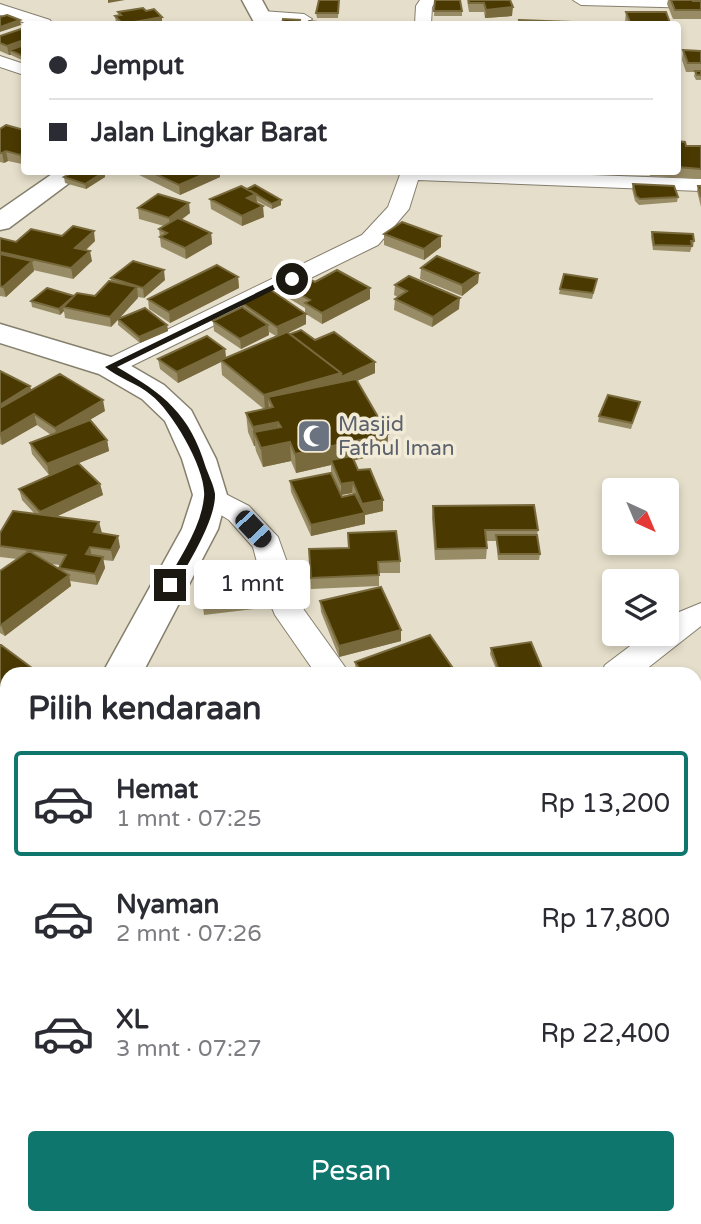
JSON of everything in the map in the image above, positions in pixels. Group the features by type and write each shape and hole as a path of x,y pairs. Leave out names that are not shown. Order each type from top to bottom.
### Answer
{"main road":[{"path":"0,222 67,175"},
{"path":"0,333 110,367 153,392 179,417 199,459 210,495 200,529 126,667"}],"street":[{"path":"303,21 306,0"},
{"path":"423,21 424,6 429,0"},
{"path":"581,0 602,7 701,3"},
{"path":"0,9 35,21"},
{"path":"260,14 298,21"},
{"path":"0,61 21,69"},
{"path":"110,367 370,240 398,209 410,175"},
{"path":"565,175 642,176 701,185"},
{"path":"210,495 239,513 267,544 279,590 291,615 329,667"},
{"path":"626,667 684,621 701,614"}],"building":[{"path":"319,0 339,0 338,13 316,13"},
{"path":"435,0 460,0 462,11 434,11"},
{"path":"469,0 510,0 513,7 486,10 484,3 469,3"},
{"path":"671,0 701,1 701,10 675,10"},
{"path":"154,9 162,17 120,21 115,16 121,15 118,12"},
{"path":"626,12 666,12 669,21 630,21"},
{"path":"7,15 20,20 0,27 0,17"},
{"path":"21,29 21,41 7,46 0,43 0,36"},
{"path":"21,46 21,56 10,50"},
{"path":"683,50 701,51 701,63 688,63"},
{"path":"6,125 21,129 21,154 6,151 0,153 0,129"},
{"path":"681,142 685,142 686,146 701,146 701,169 681,167"},
{"path":"68,175 99,175 85,184 64,177"},
{"path":"157,175 202,175 179,185"},
{"path":"633,184 674,186 678,197 640,199 636,196"},
{"path":"255,185 281,200 272,204 247,189"},
{"path":"241,186 256,194 247,198 263,206 242,216 210,199"},
{"path":"158,194 189,203 169,218 138,208"},
{"path":"178,218 211,233 185,248 160,237 167,233 159,229"},
{"path":"402,222 441,236 424,249 384,234"},
{"path":"73,226 94,231 75,248 90,251 71,268 0,252 0,238 16,242 31,229 62,236"},
{"path":"652,232 693,234 694,241 691,241 692,246 654,245"},
{"path":"0,254 32,261 3,287 0,286"},
{"path":"437,256 479,273 462,285 421,268"},
{"path":"133,261 164,270 143,288 111,278"},
{"path":"217,265 238,277 169,312 148,299"},
{"path":"337,270 370,288 322,313 305,303 310,300 288,288 307,278 315,282"},
{"path":"564,274 597,279 593,293 560,289"},
{"path":"409,276 460,298 433,317 395,299 407,291 395,285"},
{"path":"109,281 137,287 110,317 63,307 77,293 95,296"},
{"path":"47,288 74,296 59,309 31,301"},
{"path":"271,290 306,314 277,327 242,303"},
{"path":"242,307 268,325 240,339 213,321"},
{"path":"145,308 167,325 139,337 118,319"},
{"path":"301,330 315,340 334,332 375,362 341,377 341,373 290,334"},
{"path":"287,332 341,373 264,395 221,360"},
{"path":"207,336 225,349 177,372 158,359"},
{"path":"0,371 30,386 0,405"},
{"path":"60,374 103,400 55,428 34,414 0,434 0,408"},
{"name":"Masjid Fathul Iman","path":"356,379 388,434 295,454 290,442 261,448 254,432 281,427 278,422 253,427 246,413 273,407 268,397"},
{"path":"608,395 640,402 632,423 599,416"},
{"path":"90,420 107,440 47,464 30,443"},
{"path":"352,456 358,470 370,469 383,500 362,504 353,482 341,484 331,460"},
{"path":"78,463 100,484 40,512 19,489"},
{"path":"331,473 342,497 355,494 365,513 311,525 290,481"},
{"path":"534,505 538,530 485,530 487,548 436,549 433,506"},
{"path":"13,511 99,522 94,532 118,536 111,550 90,547 86,554 103,557 95,574 59,568 66,555 0,546 0,533"},
{"path":"396,531 400,561 378,562 379,575 311,578 309,549 349,548 348,533"},
{"path":"496,535 537,535 540,554 499,554"},
{"path":"29,551 69,575 1,625 0,571"},
{"path":"259,575 262,597 202,604 200,581"},
{"path":"381,587 401,630 339,646 320,601"},
{"path":"430,635 452,667 358,667 355,662"},
{"path":"531,642 541,667 498,667 491,648"},
{"path":"1,645 31,667 0,667"}],"place":[{"name":"Masjid Fathul Iman","path":"314,436"}],"route":[{"path":"170,585 200,529 210,495 199,459 179,417 153,392 110,367 292,279"}]}
